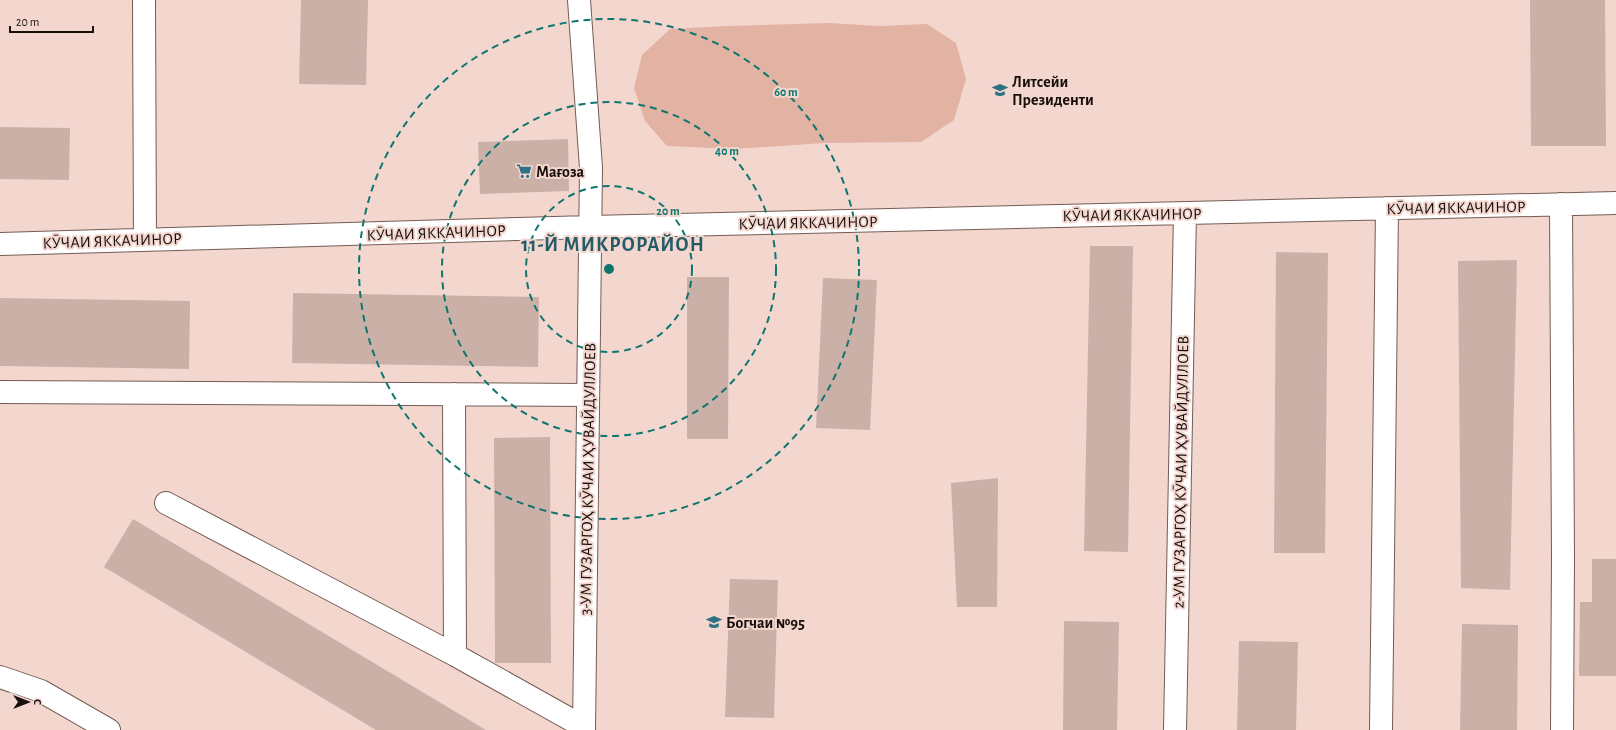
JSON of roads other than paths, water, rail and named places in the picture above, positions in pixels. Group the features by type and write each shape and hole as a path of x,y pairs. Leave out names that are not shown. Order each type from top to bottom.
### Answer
{"street":[{"path":"144,0 145,240"},
{"name":"3-УМ ГУЗАРГОҲ КӮЧАИ ҲУВАЙДУЛЛОЕВ","path":"579,0 591,168 584,728"},
{"name":"КӮЧАИ ЯККАЧИНОР","path":"0,244 590,227 1616,203"},
{"path":"1561,204 1563,541 1562,730"},
{"path":"1381,730 1387,208"},
{"name":"2-УМ ГУЗАРГОҲ КӮЧАИ ҲУВАЙДУЛЛОЕВ","path":"1175,730 1185,213"},
{"path":"0,392 588,395"},
{"path":"454,394 455,655"},
{"path":"166,503 455,655 584,728"},
{"path":"0,677 41,691 109,730"}],"place":[{"name":"Литсейи Президенти","path":"1000,90"},
{"name":"Мағоза","path":"524,171"},
{"name":"Богчаи №95","path":"714,622"}],"district":[{"name":"11-Й МИКРОРАЙОН","path":"613,244"}]}
